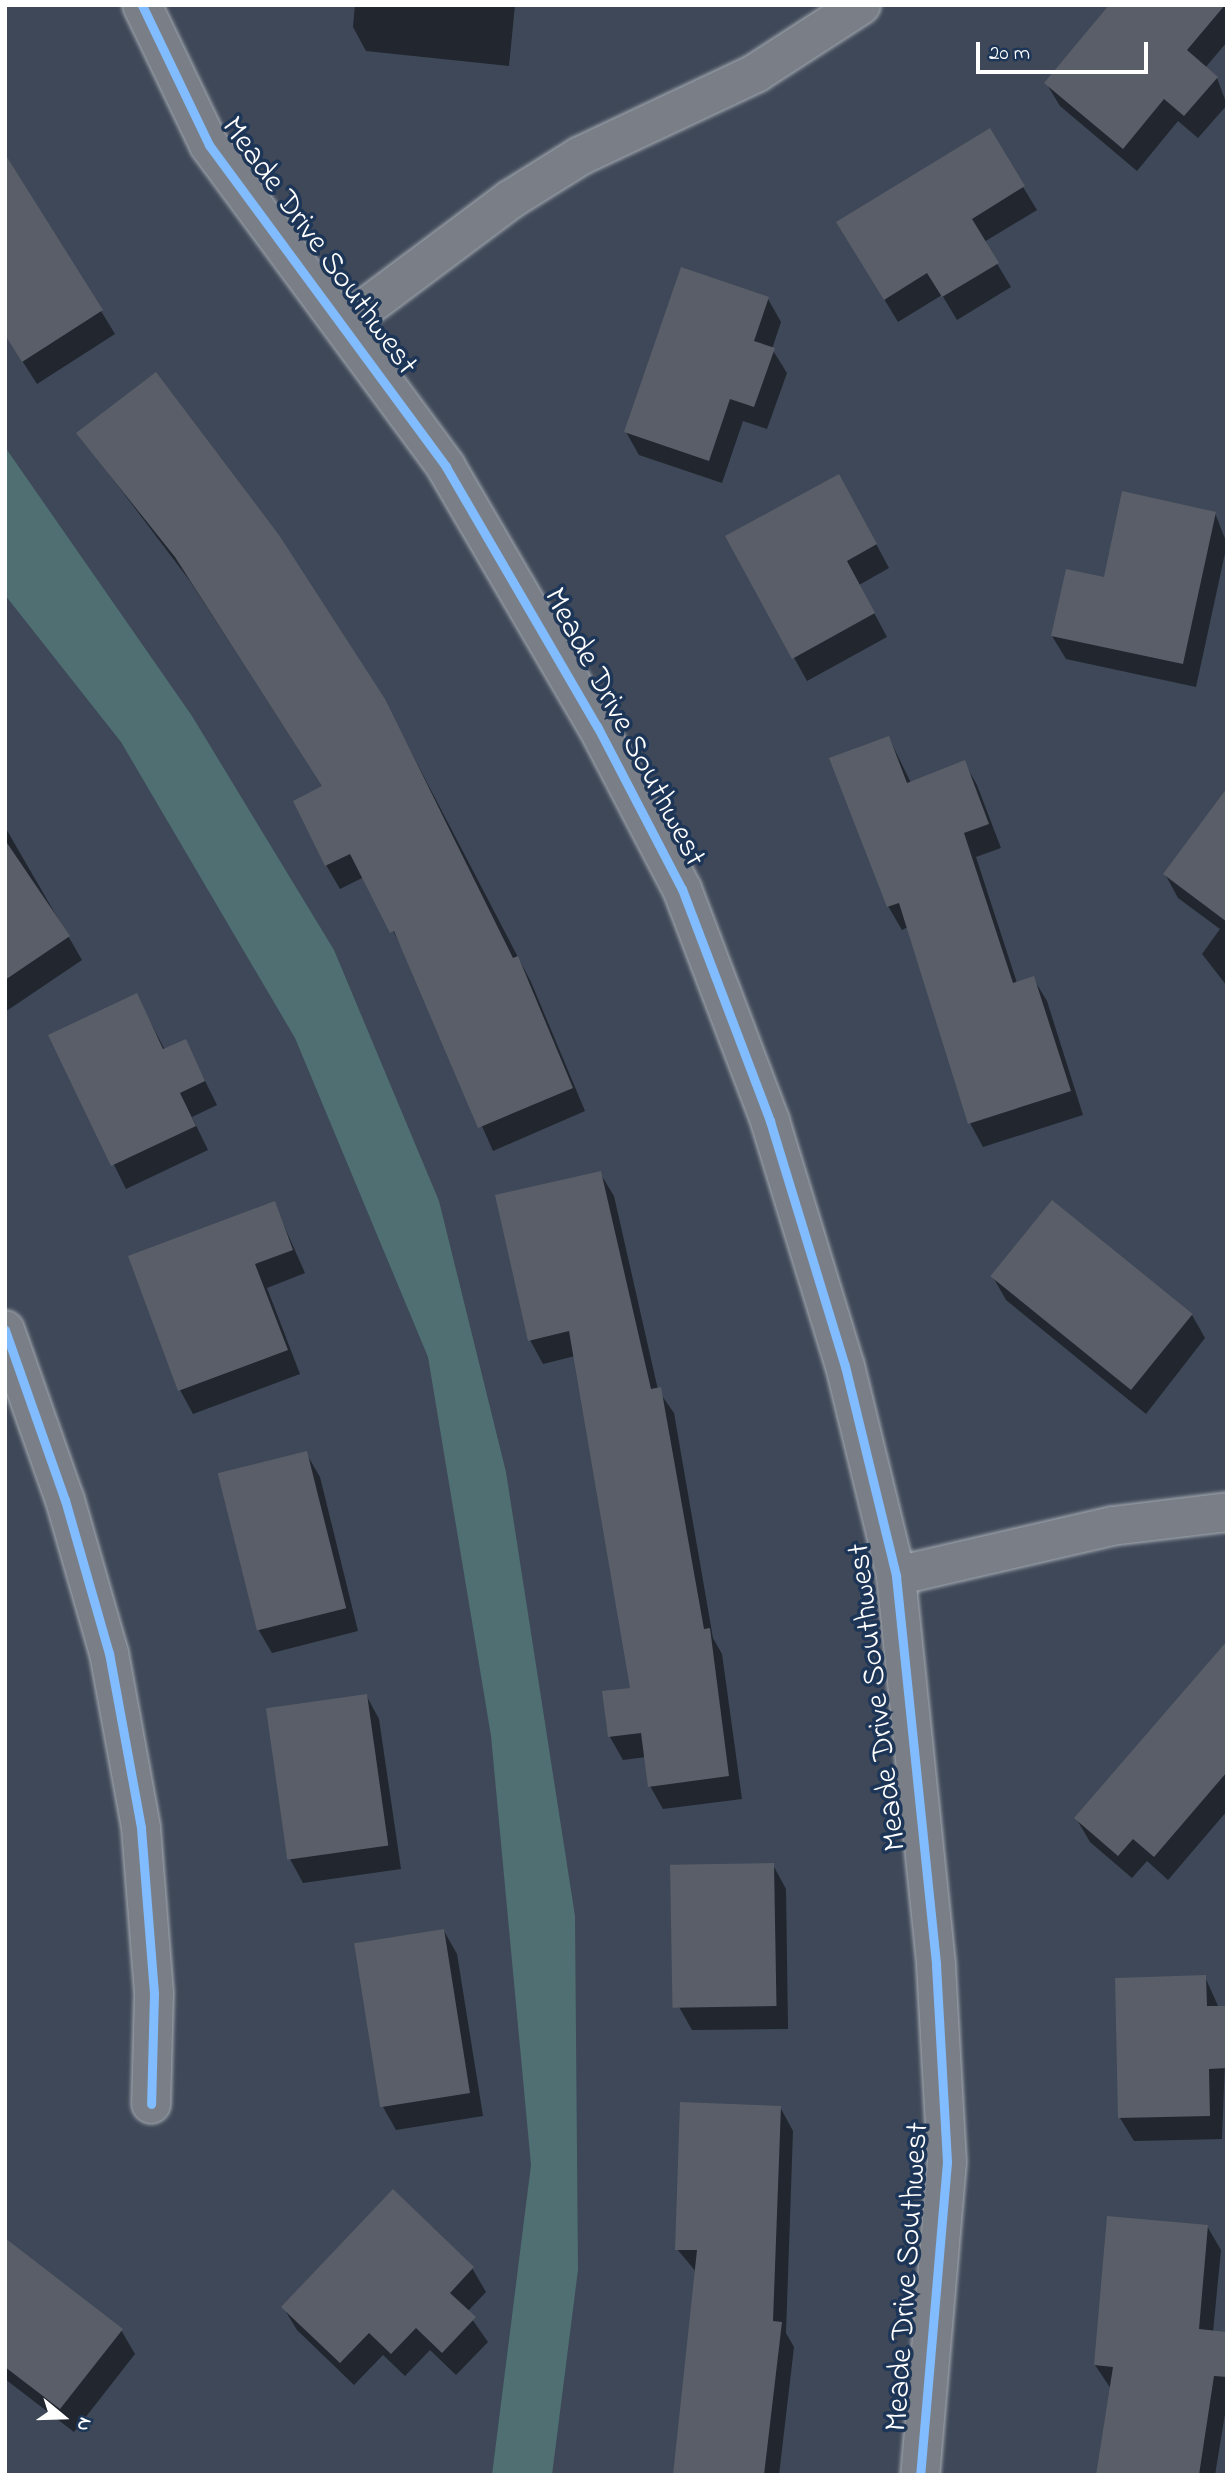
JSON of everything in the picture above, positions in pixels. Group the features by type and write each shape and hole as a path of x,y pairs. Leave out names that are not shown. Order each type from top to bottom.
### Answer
{"street":[{"name":"Meade Drive Southwest","path":"142,5 209,145 344,324 509,568 682,889 770,1121 845,1366 896,1576 936,1965 947,2162 920,2475"},
{"path":"344,324 534,184 756,73 861,5"},
{"path":"5,1330 65,1500 109,1653 141,1828 154,1993 151,2104"},
{"path":"896,1576 1112,1526 1227,1512"}],"green space":[{"path":"5,447 192,716 334,950 439,1201 506,1472 575,1916 578,2270 552,2475 492,2475 531,2165 491,1736 428,1357 295,1038 121,742 5,595"}],"building":[{"path":"1109,5 1225,5 1187,50 1218,77 1184,116 1164,99 1123,149 1044,83"},
{"path":"990,128 1025,186 972,219 999,263 942,297 927,273 884,300 836,222"},
{"path":"5,154 103,310 22,362 5,335"},
{"path":"681,267 769,297 754,341 775,348 754,407 730,399 709,461 624,432"},
{"path":"156,372 279,535 385,699 513,958 518,956 573,1088 478,1128 394,931 390,933 350,854 325,866 293,801 322,786 175,557 76,433"},
{"path":"839,474 877,544 847,561 875,613 792,659 725,536"},
{"path":"1122,491 1216,512 1183,664 1051,636 1066,569 1104,577"},
{"path":"889,736 907,783 965,760 989,824 964,833 1013,983 1034,976 1071,1091 968,1124 899,903 887,907 829,758"},
{"path":"1227,788 1227,922 1163,874"},
{"path":"5,840 70,936 5,980"},
{"path":"137,993 163,1049 186,1039 205,1081 180,1093 196,1126 111,1166 48,1035"},
{"path":"601,1171 651,1389 661,1387 704,1629 710,1628 729,1776 648,1787 641,1733 608,1737 602,1691 630,1688 569,1331 528,1341 495,1195"},
{"path":"1052,1200 1193,1314 1131,1390 990,1276"},
{"path":"275,1201 293,1250 255,1264 288,1350 178,1391 128,1256"},
{"path":"307,1451 346,1608 257,1630 218,1473"},
{"path":"1227,1641 1227,1772 1154,1857 1133,1839 1118,1856 1074,1818"},
{"path":"367,1694 388,1846 287,1860 266,1708"},
{"path":"774,1863 776,2006 673,2008 670,1865"},
{"path":"444,1929 470,2093 380,2107 354,1943"},
{"path":"1206,1975 1207,2006 1227,2006 1227,2068 1209,2069 1210,2116 1118,2118 1115,1978"},
{"path":"680,2102 781,2106 773,2321 782,2322 764,2475 673,2475 697,2250 675,2250"},
{"path":"393,2189 474,2267 450,2293 476,2317 442,2353 416,2328 391,2354 369,2333 340,2363 281,2307"},
{"path":"1107,2216 1208,2225 1199,2329 1227,2332 1227,2377 1214,2376 1199,2475 1096,2475 1113,2367 1094,2365"},
{"path":"5,2238 123,2329 60,2409 5,2367"}],"cycle path":[{"path":"142,5 209,145 446,467 597,726 682,889 770,1121 845,1366 896,1576 936,1965 947,2162 920,2475"},
{"path":"5,1330 65,1500 109,1653 141,1828 154,1993 151,2104"}]}
